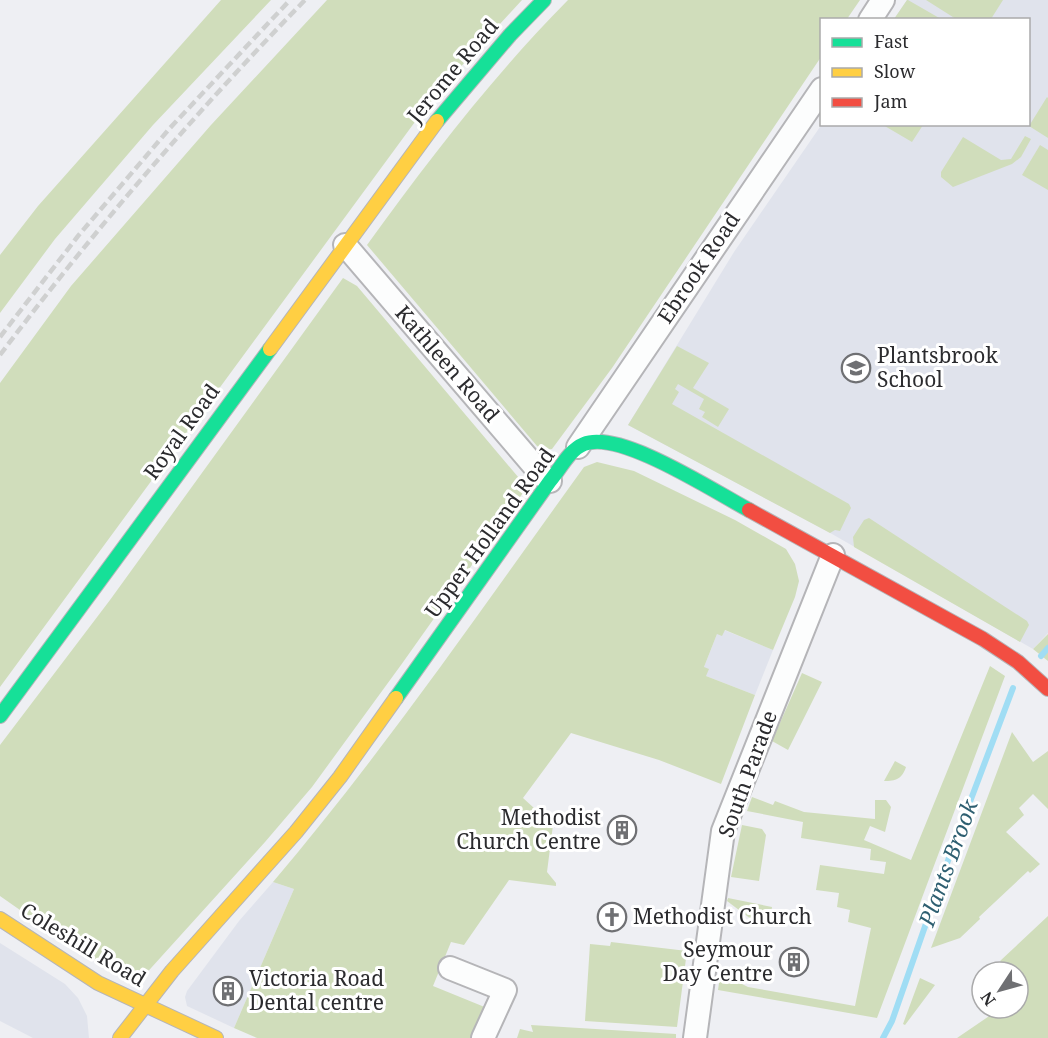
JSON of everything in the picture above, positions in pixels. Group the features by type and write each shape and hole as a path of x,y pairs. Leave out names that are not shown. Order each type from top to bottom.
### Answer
{"street":[{"name":"Jerome Road","path":"398,172 434,125 510,35 544,0"},
{"path":"871,18 884,0"},
{"name":"Ebrook Road","path":"578,447 820,92"},
{"name":"Royal Road","path":"0,716 398,172"},
{"name":"Kathleen Road","path":"345,245 550,482"},
{"name":"Upper Holland Road","path":"120,1038 172,971 296,832 340,777 550,482 578,447 592,441 630,449 655,459 833,555 1010,656 1048,689"},
{"name":"South Parade","path":"695,1038 723,831 833,555"},
{"name":"Coleshill Road","path":"0,919 98,983 216,1038"},
{"path":"450,969 505,990 483,1038"},
{"path":"98,983 104,1005"}],"shaded area":[{"name":"Plantsbrook School","path":"907,0 1048,0 1048,633 1033,649 825,530 628,425 734,252 821,126 1030,126 1030,18 895,18"},
{"path":"724,630 773,650 755,695 706,676 704,667 717,634"},
{"path":"273,882 294,889 234,1028 187,1006 185,997 187,991 239,921"},
{"path":"0,943 65,984 78,998 87,1016 89,1038 33,1038 0,1021"}],"green space":[{"path":"221,0 271,0 153,125 55,239 0,313 0,255 38,206"},
{"path":"327,0 522,0 444,85 420,115 0,687 0,383 71,286 211,125"},
{"path":"568,0 860,0 848,18 820,18 820,58 612,368 552,449 545,450 537,446 367,245 463,119 540,29"},
{"path":"908,0 939,18 895,18"},
{"path":"926,0 1003,0 992,18 954,18"},
{"path":"1047,97 1048,138 1029,126"},
{"path":"885,126 922,126 912,142"},
{"path":"1025,136 1031,139 1021,157 1012,164 953,187 941,177 941,172 963,137 1001,160 1011,159"},
{"path":"1040,145 1048,150 1048,190 1022,175"},
{"path":"343,278 357,286 524,484 525,490 312,787 142,978 133,983 60,938 0,896 0,745 110,600"},
{"path":"677,346 709,363 693,388 729,409 718,427 702,417 705,412 699,409 704,399 678,384 675,389 679,392 672,404 849,504 851,508 840,531 835,530 830,533 628,425"},
{"path":"597,462 634,471 735,520 786,549 795,564 799,581 795,597 773,650 725,630 722,636 717,634 704,667 709,669 706,676 755,695 721,784 659,760 571,733 523,798 534,808 524,821 553,825 547,872 556,886 509,880 464,945 451,942 433,986 487,1008 477,1038 257,1038 234,1028 294,889 273,882 394,730 584,467"},
{"path":"869,518 1027,621 1029,625 1020,642 854,547 853,537 864,520"},
{"path":"1048,634 1048,661 1033,649"},
{"path":"990,666 1005,676 877,1018 718,990 721,970 748,987 855,1006 871,928 848,922 850,910 837,907 839,893 816,890 820,865 884,874 886,862 870,860 871,849 801,838 803,822 747,811 752,797 773,805 775,801 804,812 875,819 875,800 886,800 891,807 885,832 870,826 864,840 911,860"},
{"path":"802,673 822,682 788,750 772,741"},
{"path":"1012,732 1033,762 1048,751 1048,809 1033,794 1019,808 1024,815 1006,832 1040,864 1030,873 1028,871 960,938 931,948"},
{"path":"895,761 906,767 903,774 898,778 884,781"},
{"path":"742,825 762,829 766,835 759,881 731,877"},
{"path":"728,898 772,907 770,919 751,919 727,901"},
{"path":"1048,916 1048,1038 957,1038 983,1020 1030,1020 1030,960 1001,960"},
{"path":"611,942 687,951 677,1027 585,1021 590,944 610,946"},
{"path":"920,978 935,985 905,1025 903,1024"},
{"path":"531,1025 676,1034 676,1038 517,1038 520,1029 533,1032"}],"waterway":[{"name":"Plants Brook","path":"1041,656 1048,648"},
{"name":"Plants Brook","path":"883,1038 892,1021 951,852 1013,688"}],"railway":[{"path":"0,337 78,236 170,128 290,0"},
{"path":"0,355 109,217 185,129 305,0"}],"traffic: fast":[{"path":"437,121 510,35 544,0"},
{"path":"0,716 270,349"},
{"path":"396,698 569,455 584,444 600,442 620,445 643,454 691,477 749,510"}],"traffic: slow":[{"path":"270,349 437,121"},
{"path":"120,1038 172,971 296,832 340,777 396,698"},
{"path":"0,919 98,983 216,1038"}],"traffic: jam":[{"path":"749,510 983,639 1018,662 1048,689"}],"place":[{"name":"Plantsbrook School","path":"856,368"},
{"name":"Methodist Church Centre","path":"622,830"},
{"name":"Methodist Church","path":"612,917"},
{"name":"Seymour Day Centre","path":"794,962"},
{"name":"Victoria Road Dental centre","path":"228,991"}]}
